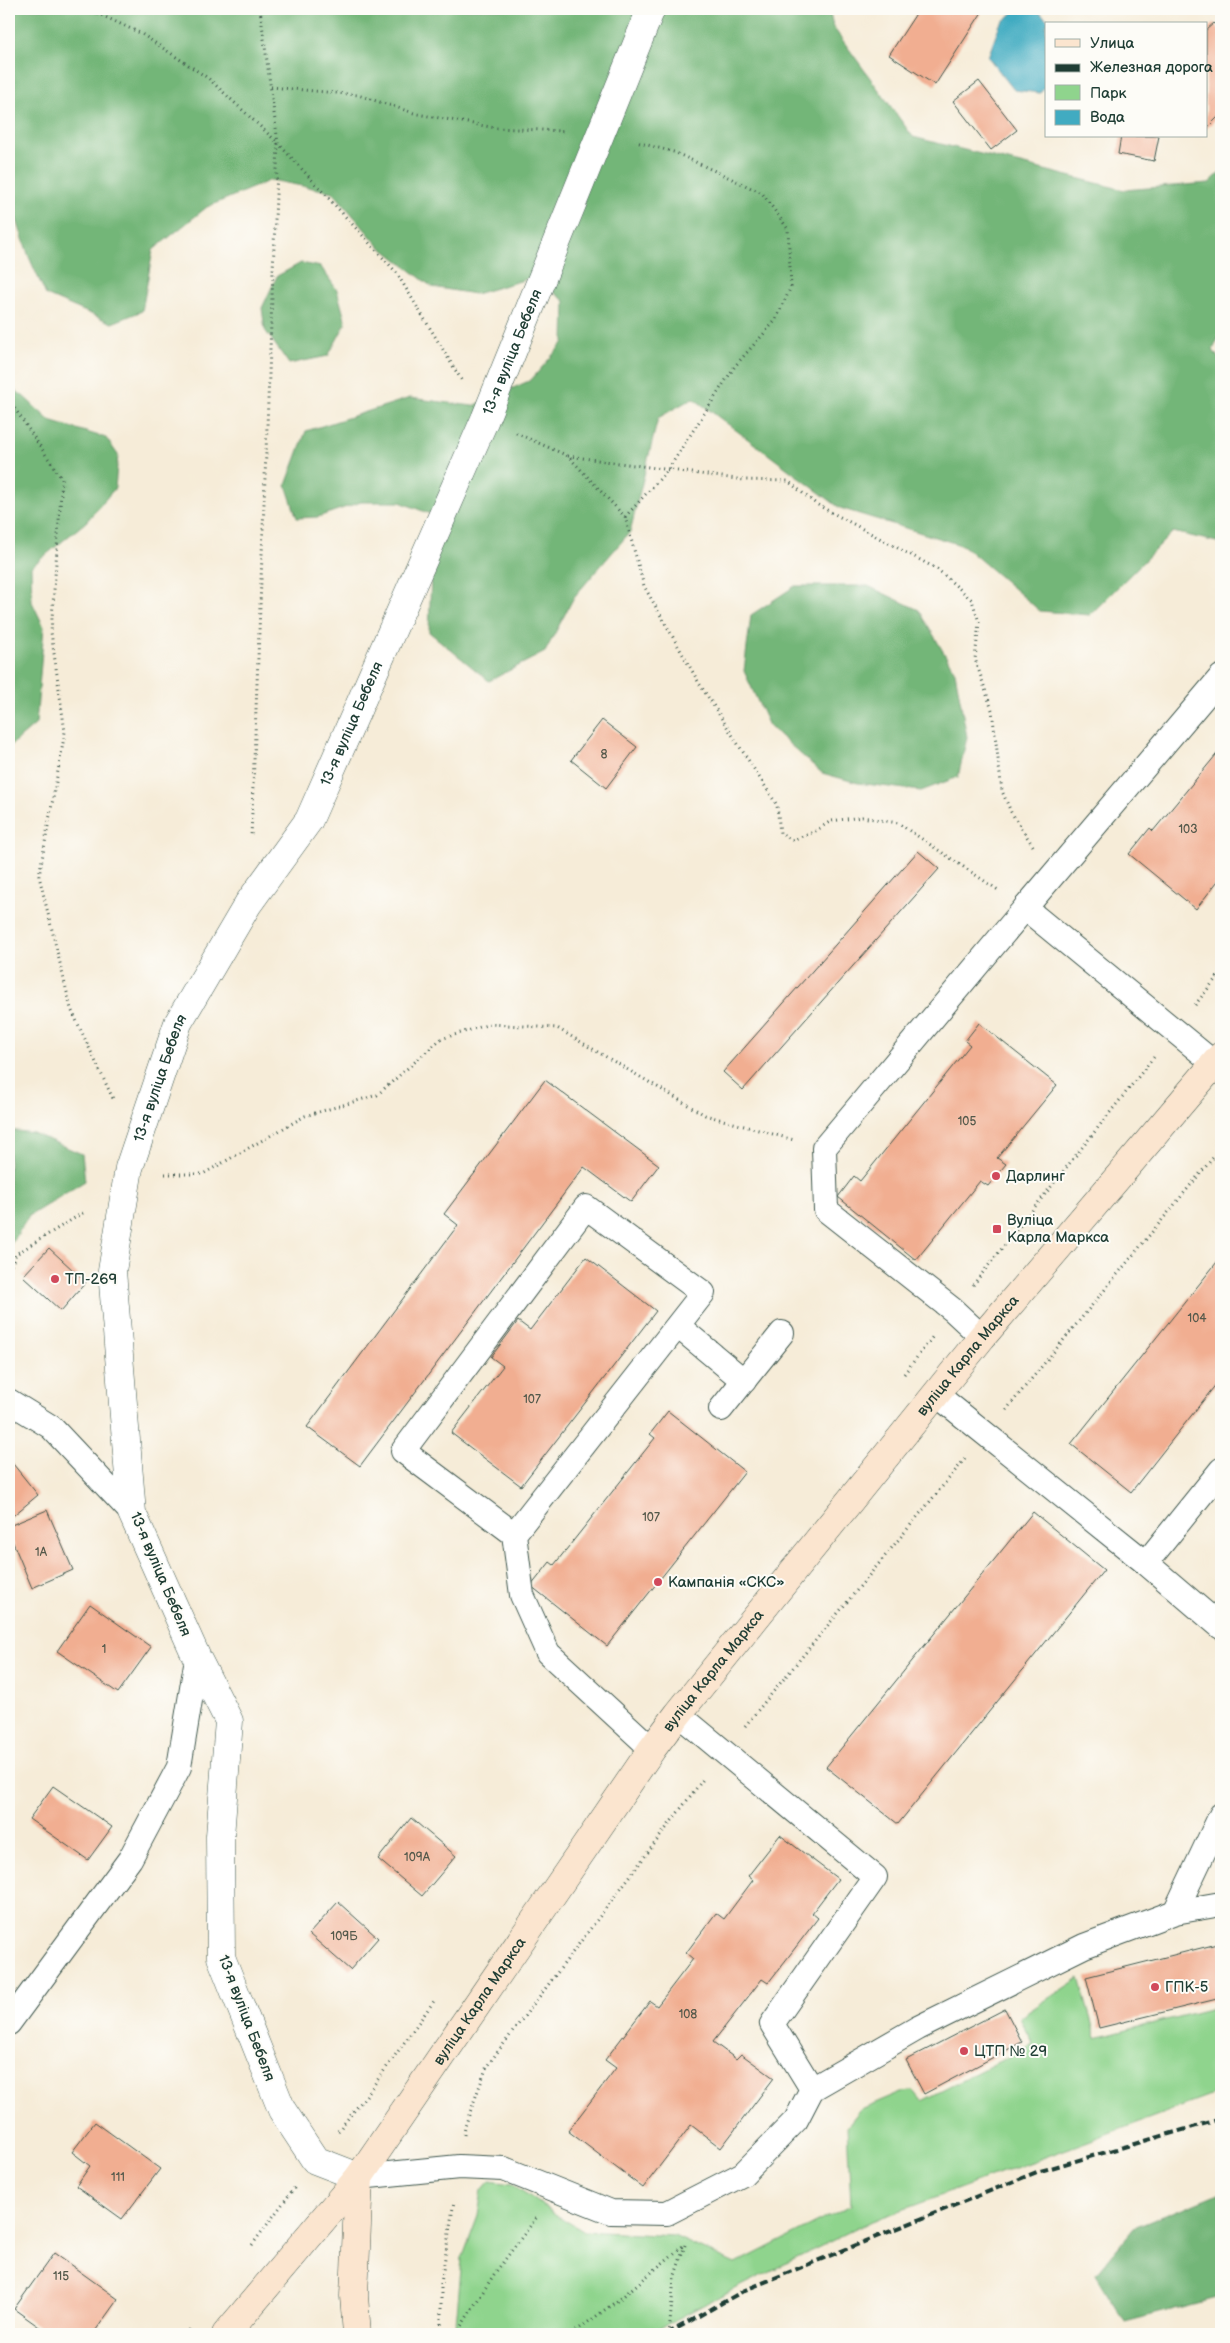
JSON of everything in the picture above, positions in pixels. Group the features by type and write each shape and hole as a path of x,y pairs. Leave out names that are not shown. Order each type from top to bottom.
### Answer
{"main road":[{"name":"вуліца Карла Маркса","path":"226,2334 359,2177 652,1749 678,1714 937,1395 982,1336 1218,1060"},
{"path":"357,2334 354,2296 359,2177"}],"street":[{"name":"13-я вуліца Бебеля","path":"359,2177 315,2160 282,2110 221,1957 220,1836 229,1721 197,1658 132,1512 112,1271 130,1167 178,1024 248,904 309,820 485,419 651,9"}],"lane":[{"path":"982,1336 953,1310 826,1210 824,1148 1221,677"},
{"path":"1025,908 1218,1060"},
{"path":"514,1534 403,1451 586,1207 703,1293 514,1534 522,1595 548,1653 652,1749"},
{"path":"678,1326 744,1381"},
{"path":"722,1409 782,1333"},
{"path":"937,1395 1146,1563 1221,1628"},
{"path":"9,1401 52,1427 132,1512"},
{"path":"1146,1563 1221,1470"},
{"path":"9,2023 130,1859 179,1767 197,1658"},
{"path":"678,1714 875,1877 772,2024 812,2089"},
{"path":"1175,1912 1221,1815"},
{"path":"359,2177 459,2167 504,2169 557,2192 611,2212 667,2212 743,2174 796,2120 812,2089 918,2028 1075,1951 1175,1912 1221,1904"}],"path":[{"path":"88,9 140,33 208,78 278,143 396,272 485,419 568,456 744,480 788,480 816,504 937,569 972,600 979,622 975,659 992,710 1002,791 1011,812 1035,849"},
{"path":"251,844 278,143 260,9"},
{"path":"271,87 358,95 417,114 496,128 601,133 674,152 762,193 788,229 791,287 775,321 734,366 667,471 625,517"},
{"path":"9,400 62,480 51,632 65,732 39,876 71,1009 130,1167"},
{"path":"568,456 625,517 644,586 699,683 777,805 780,833 792,840 814,832 831,822 862,817 898,823 1025,908"},
{"path":"9,1270 16,1254 130,1167 168,1174 203,1174 305,1116 377,1095 441,1039 490,1024 557,1028 705,1115 824,1148"},
{"path":"441,2334 441,2283 465,2126 487,2066 724,1752 1221,1148"},
{"path":"456,2334 495,2274 557,2192"},
{"path":"669,2334 674,2278 684,2245 704,2193"},
{"path":"572,2334 621,2298 684,2245"}],"green space":[{"path":"9,9 829,9 833,27 913,137 1124,190 1209,183 1221,172 1221,332 1213,350 1221,362 1221,543 1173,532 1090,615 1040,611 964,546 840,508 693,398 658,418 630,532 574,597 545,652 489,681 429,632 433,515 400,502 361,502 318,517 297,518 286,485 306,431 410,398 473,406 531,380 564,342 565,301 534,277 475,294 432,287 378,245 333,192 271,180 207,207 153,250 142,311 112,323 46,295 29,257 12,205 9,205"},
{"path":"301,263 321,267 337,290 346,323 328,356 289,364 265,330 262,308 277,276"},
{"path":"9,387 22,395 50,421 106,438 118,455 115,488 86,522 31,567 32,602 44,627 36,724 9,747"},
{"path":"795,586 868,586 919,610 955,672 967,737 958,777 921,791 858,783 822,773 769,726 744,671 751,615"},
{"path":"9,1130 33,1133 82,1154 85,1181 29,1216 9,1247"},
{"path":"1079,1978 1096,2038 1221,2006 1221,2092 872,2221 722,2295 649,2334 455,2334 462,2259 478,2216 482,2190 490,2181 512,2184 583,2231 674,2236 735,2264 851,2205 847,2126 861,2109 901,2092 914,2091 922,2101 1033,2044 1019,2018"},
{"path":"1221,2192 1221,2297 1125,2322 1096,2274 1134,2228"}],"water":[{"path":"1017,9 1038,11 1051,22 1045,22 1045,86 1040,93 1014,90 988,57 1000,24"}],"building":[{"path":"919,9 984,9 935,85 889,55"},
{"path":"1214,23 1221,31 1221,114 1208,127 1208,28"},
{"path":"979,81 1017,130 991,150 953,101"},
{"path":"1121,138 1159,138 1154,161 1118,154"},
{"path":"602,720 637,747 606,788 571,760"},
{"path":"1221,749 1221,877 1196,909 1129,854 1150,828 1153,831"},
{"path":"918,851 939,869 743,1090 723,1072"},
{"path":"979,1023 1057,1085 997,1158 1006,1164 988,1186 980,1181 916,1260 838,1197 854,1176 860,1181 970,1045 965,1041"},
{"path":"545,1080 659,1165 631,1202 584,1167 360,1466 307,1427 458,1225 444,1214"},
{"name":"ТП-269","path":"49,1248 86,1282 61,1311 23,1276"},
{"path":"586,1257 656,1311 521,1486 451,1433 503,1366 491,1357 518,1321 530,1330"},
{"path":"1221,1257 1221,1378 1131,1492 1071,1444"},
{"path":"668,1411 745,1472 607,1646 531,1586 550,1562 554,1565 655,1438 650,1434"},
{"path":"9,1459 38,1495 9,1519"},
{"path":"47,1510 73,1570 32,1588 9,1533 9,1526"},
{"path":"1033,1512 1104,1570 898,1824 826,1767"},
{"path":"90,1604 151,1647 118,1693 57,1651"},
{"path":"53,1786 112,1827 88,1860 29,1819"},
{"path":"411,1818 456,1856 422,1896 378,1859"},
{"path":"780,1835 838,1879 812,1913 818,1918 789,1956 768,1983 762,1979 713,2042 736,2059 741,2054 774,2078 721,2148 691,2125 643,2188 568,2131 616,2068 605,2060 650,2001 657,2006 693,1959 686,1953 716,1913 724,1919 753,1880 748,1876"},
{"path":"338,1902 378,1938 350,1970 309,1934"},
{"name":"ГПК-5","path":"1221,1943 1221,1998 1099,2028 1086,1977"},
{"name":"ЦТП № 29","path":"1005,2009 1022,2042 924,2094 906,2060"},
{"path":"95,2122 160,2169 122,2219 76,2186 90,2166 72,2152"},
{"path":"54,2253 118,2299 93,2334 49,2334 14,2309"}],"railway":[{"path":"667,2334 745,2290 1037,2172 1221,2119"}],"place":[{"name":"Дарлинг","path":"996,1176"},
{"name":"Вуліца Карла Маркса","path":"997,1229"},
{"name":"ТП-269","path":"55,1279"},
{"name":"Кампанія «СКС»","path":"658,1582"},
{"name":"ГПК-5","path":"1155,1987"},
{"name":"ЦТП № 29","path":"964,2051"}]}
